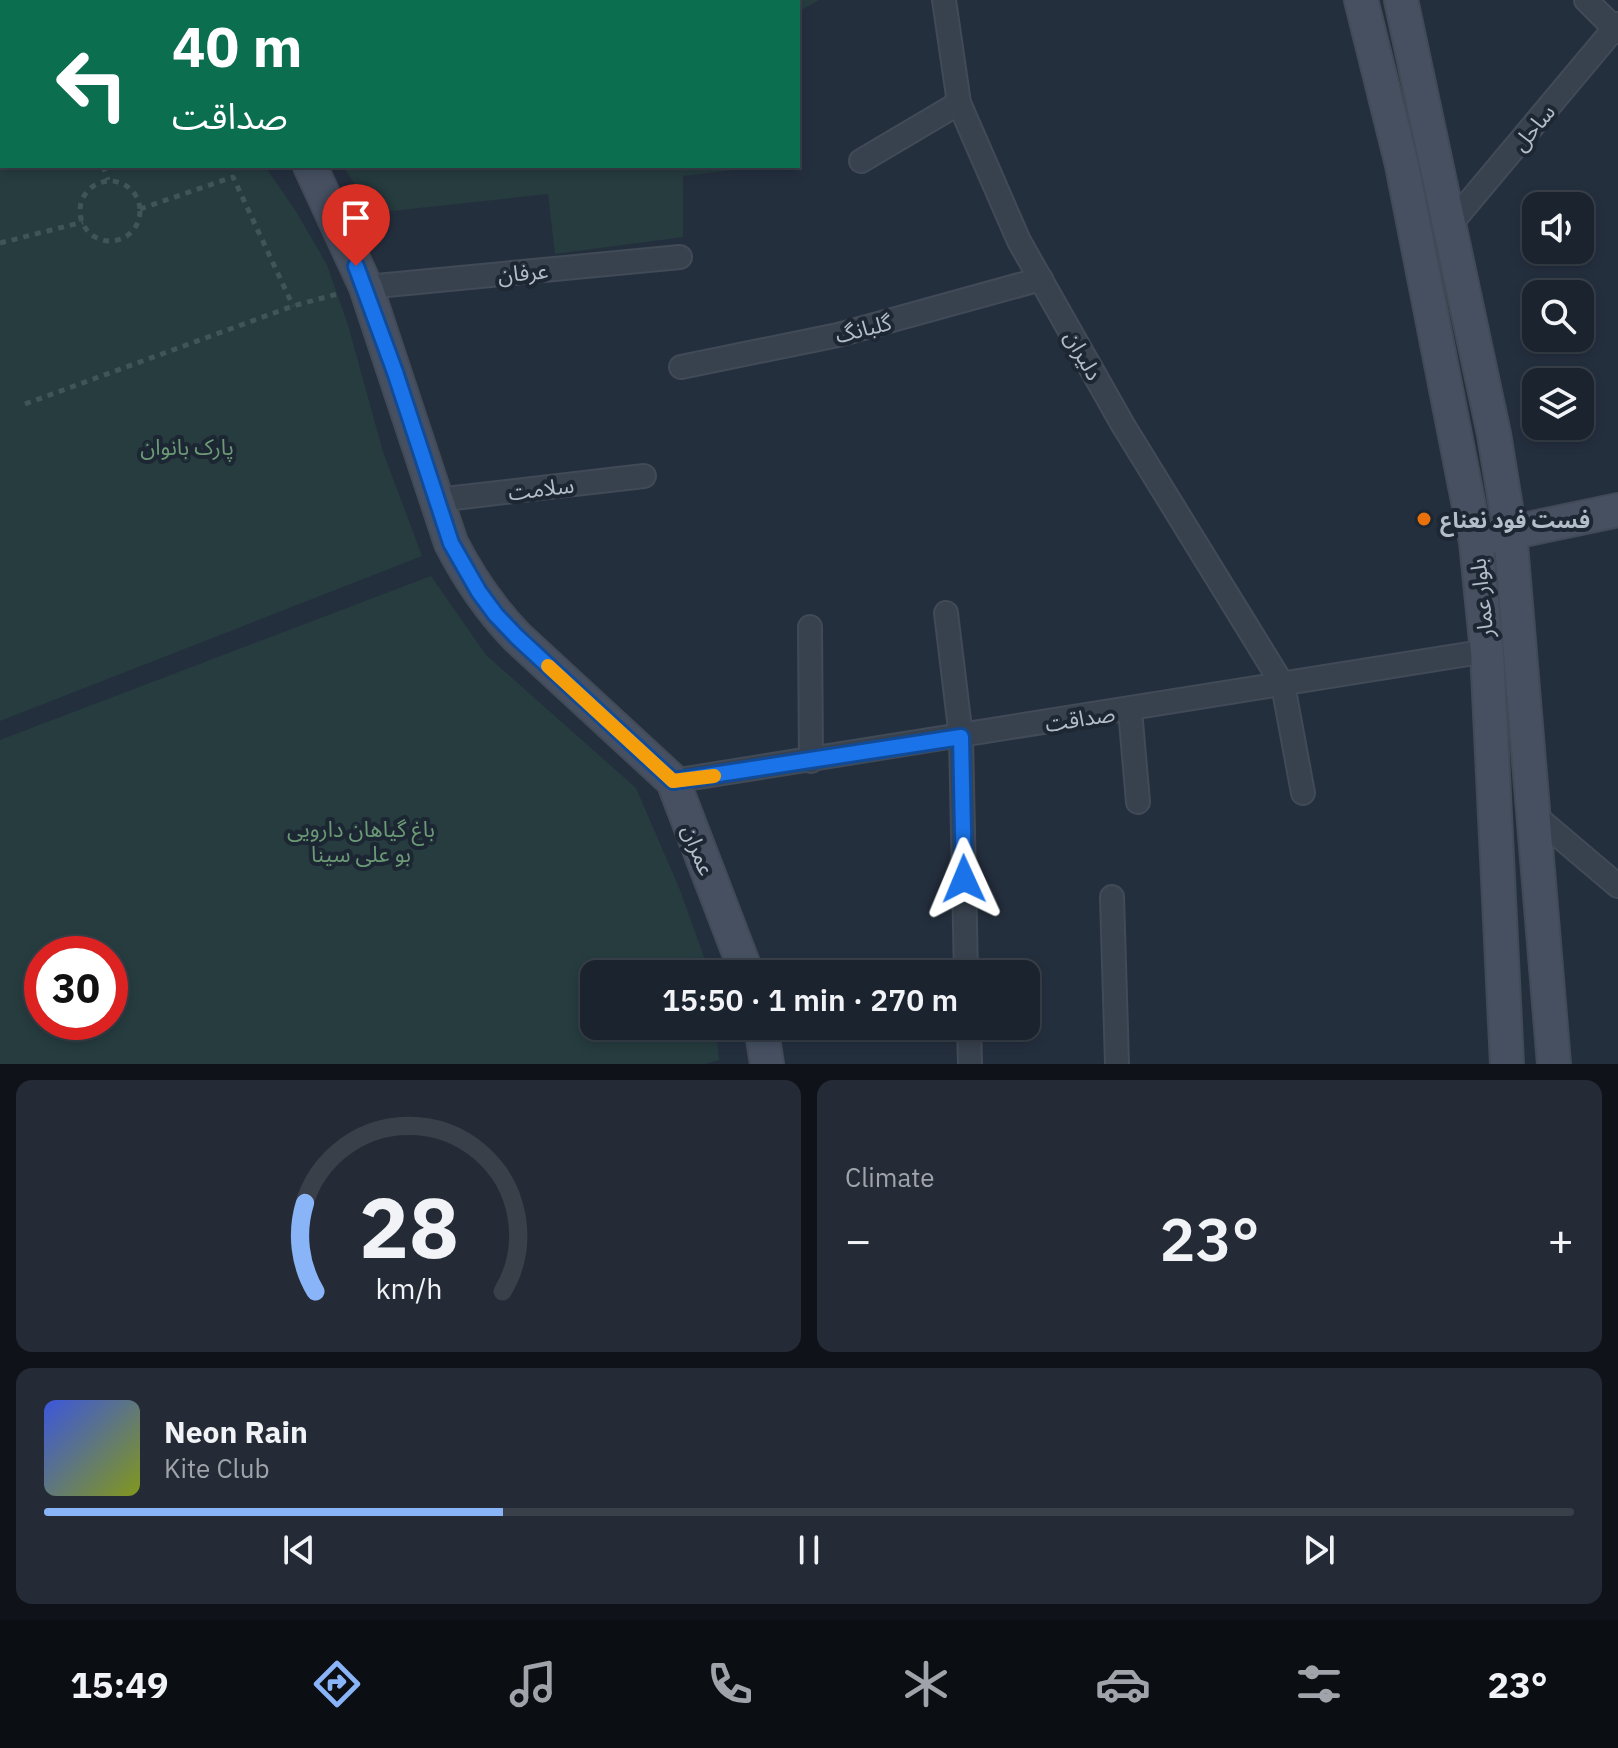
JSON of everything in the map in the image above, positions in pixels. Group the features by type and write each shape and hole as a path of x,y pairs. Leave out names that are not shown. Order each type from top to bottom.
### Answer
{"main road":[{"name":"بلوار عمار","path":"1361,0 1402,165 1476,542 1487,651 1507,1064"},
{"name":"بلوار عمار","path":"1401,0 1494,434 1510,532 1554,1064"},
{"name":"عمران","path":"311,168 366,287 451,543 465,570 496,615 673,781 742,960"},
{"path":"1476,542 1618,510"},
{"path":"763,1040 767,1064"}],"street":[{"name":"دلیران","path":"944,0 959,103 1019,241 1123,425 1283,685"},
{"path":"1586,0 1617,28"},
{"name":"ساحل","path":"1449,226 1617,28"},
{"path":"861,161 959,103"},
{"name":"عرفان","path":"366,287 680,257"},
{"name":"گلبانگ","path":"681,367 838,335 1041,279"},
{"name":"سلامت","path":"437,500 644,476"},
{"path":"946,613 961,737 966,960"},
{"path":"810,627 811,761"},
{"name":"صداقت","path":"673,781 1487,651"},
{"path":"1283,685 1303,793"},
{"path":"1130,710 1138,802"},
{"path":"1533,814 1618,886"},
{"path":"1112,897 1117,1064"},
{"path":"969,1040 970,1064"}],"path":[{"path":"104,168 108,180"},
{"path":"140,209 233,177 293,306"},
{"path":"108,180 124,184 135,194 140,209 137,225 126,237 111,241 95,238 84,227 79,212 83,197 93,185 108,180"},
{"path":"0,243 83,222"},
{"path":"25,404 293,306 366,287"}],"green space":[{"path":"800,0 819,0 800,11"},
{"name":"پارک بانوان","path":"0,168 266,168 327,265 348,325 383,452 422,556 0,721"},
{"path":"344,168 751,168 683,176 683,237 555,254 548,194 373,213"},
{"name":"باغ گیاهان دارویی بو علی سینا","path":"431,576 486,655 636,788 680,890 705,960 580,960 580,1040 717,1040 719,1060 705,1064 0,1064 0,740"}],"slow traffic":[{"path":"548,666 673,781 714,776"}],"place":[{"name":"فست فود نعناع","path":"1424,519"}],"route":[{"path":"356,266 366,287 451,543 479,592 517,637 673,781 961,737 964,879"}]}
